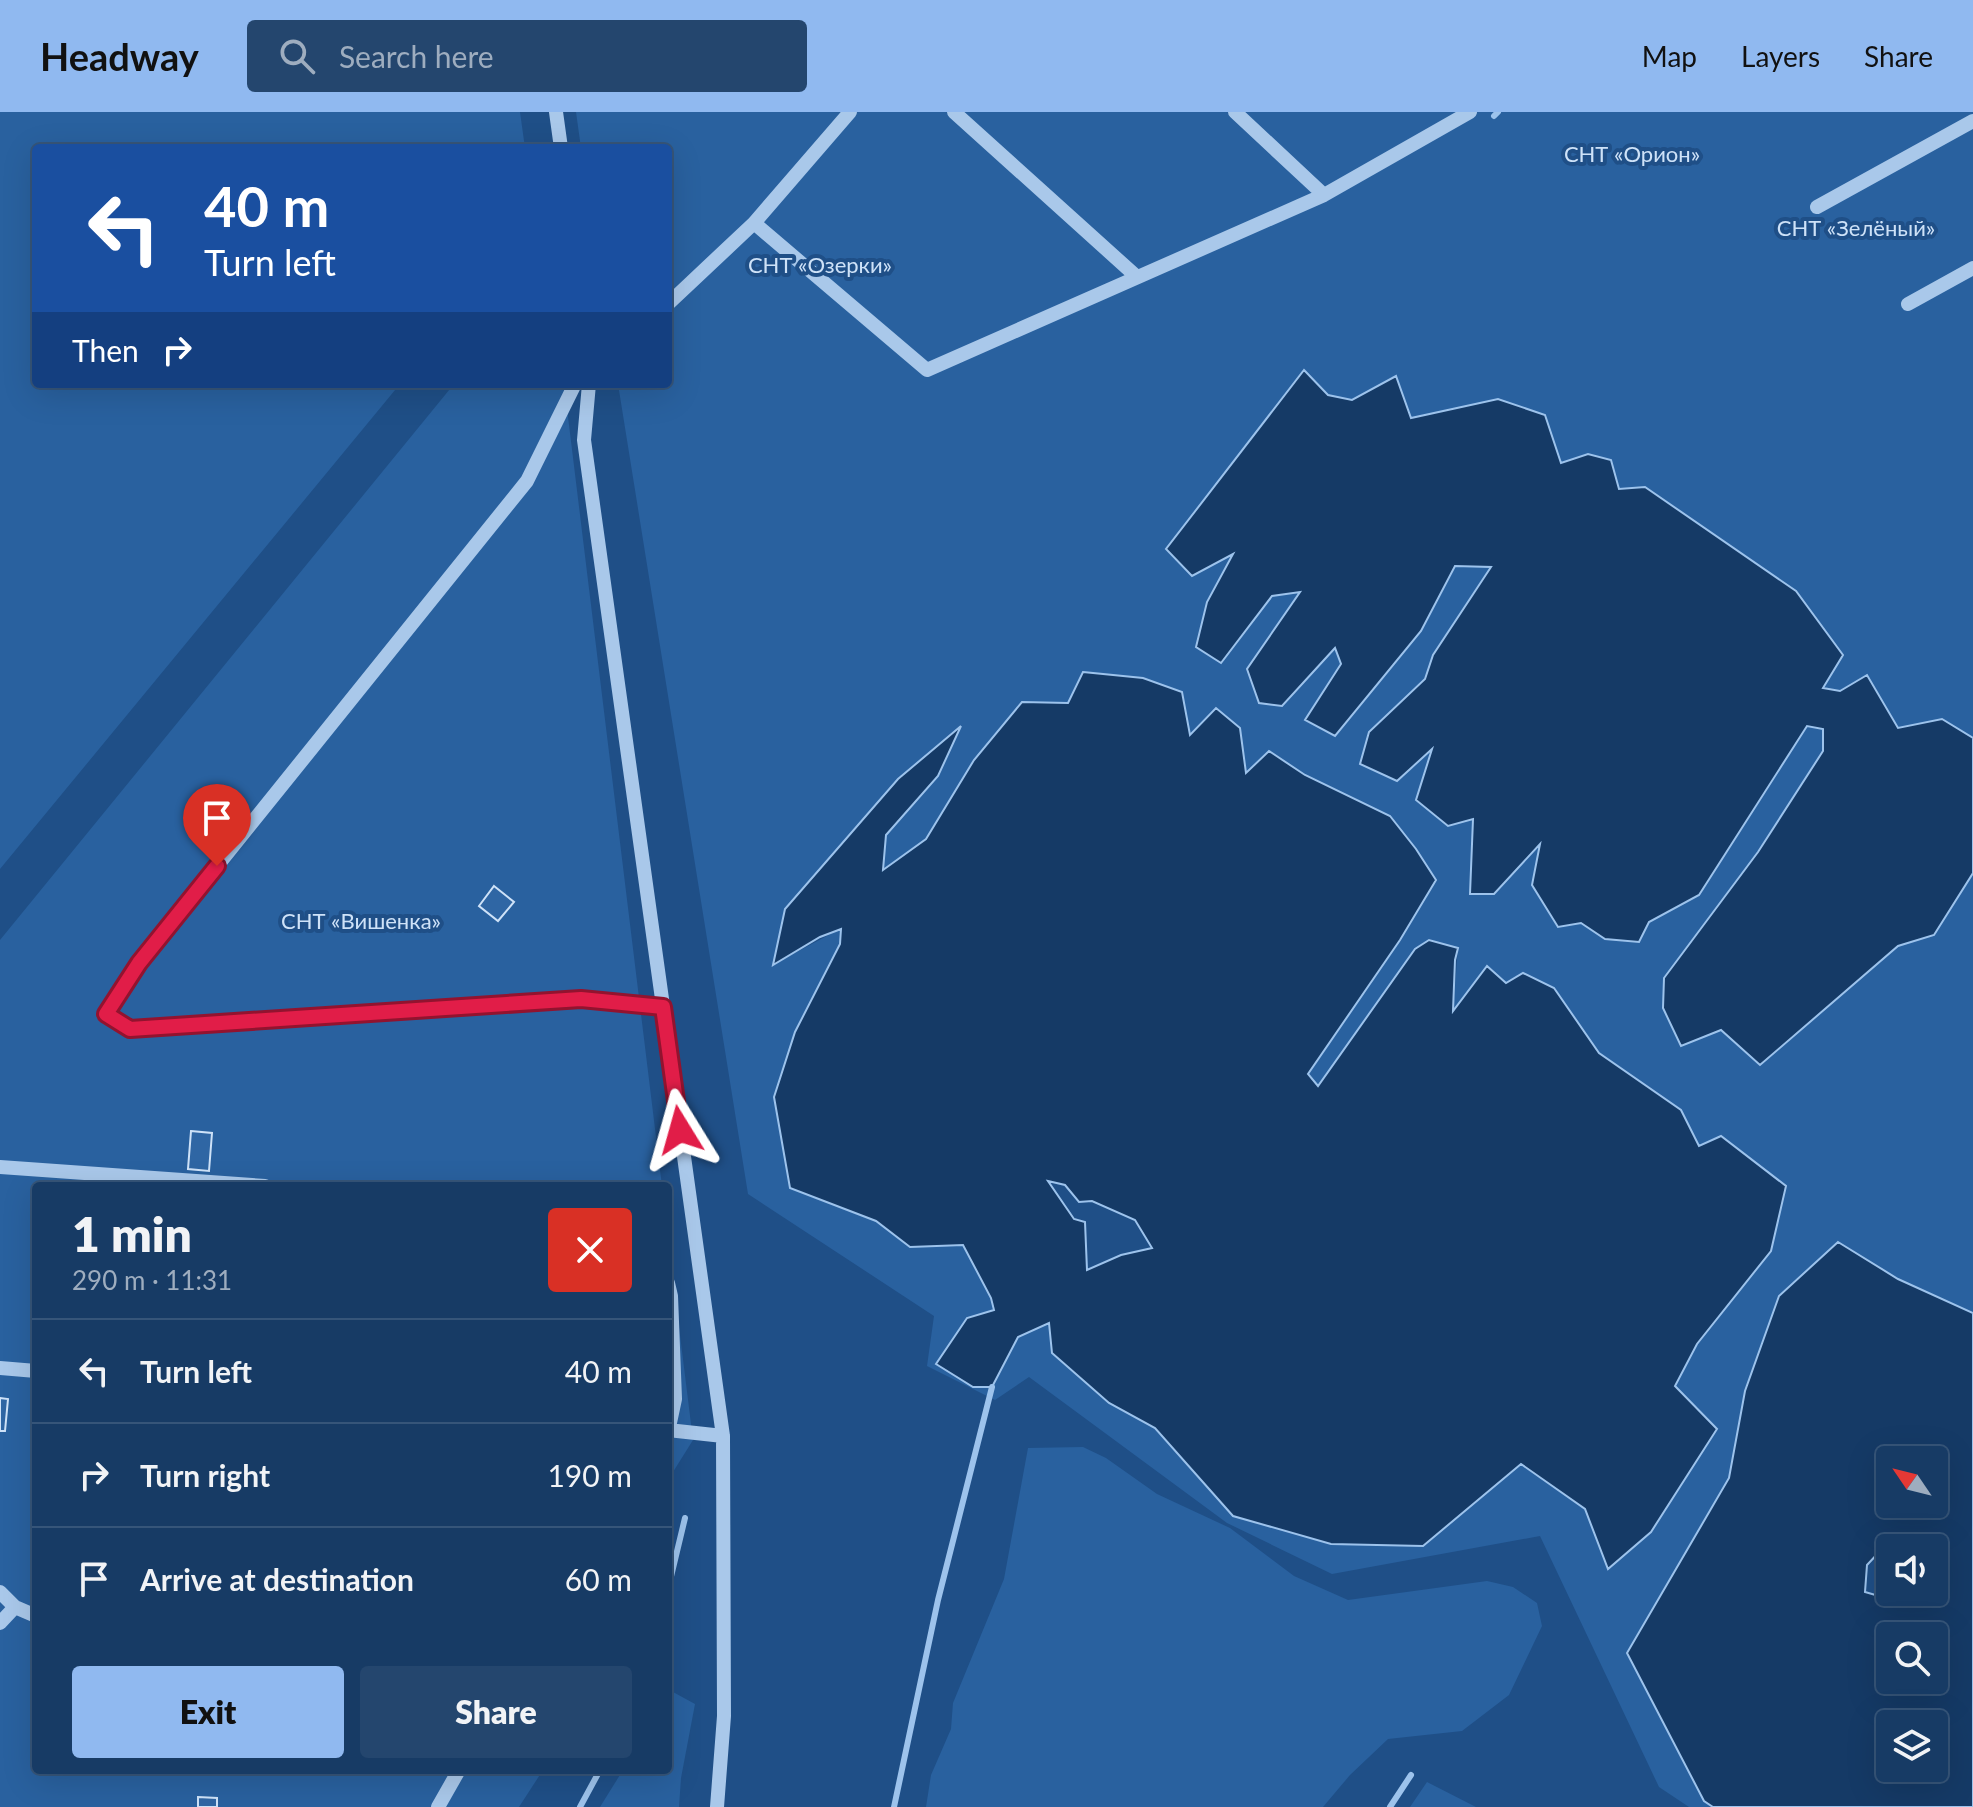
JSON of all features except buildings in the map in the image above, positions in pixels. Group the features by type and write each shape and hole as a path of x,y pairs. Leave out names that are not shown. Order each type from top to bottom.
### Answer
{"street":[{"path":"556,112 560,144"},
{"path":"672,300 754,223 850,112"},
{"path":"954,112 1137,277"},
{"path":"1235,112 1324,195"},
{"path":"754,223 927,370 1324,195 1470,112"},
{"path":"1817,207 1973,121"},
{"path":"1908,304 1973,268"},
{"path":"573,388 527,481 139,963 106,1014 130,1029 581,999 663,1007"},
{"path":"589,388 584,440 723,1436 724,1716 717,1807"},
{"path":"0,1167 209,1182"},
{"path":"672,1322 675,1399 672,1413"},
{"path":"0,1368 32,1371"},
{"path":"672,1431 723,1436"},
{"path":"0,1592 15,1607 32,1614"},
{"path":"0,1623 15,1607"},
{"path":"438,1807 457,1774"}],"green space":[{"path":"0,112 520,112 524,144 32,144 32,388 397,388 0,869"},
{"path":"576,112 1973,112 1973,738 1942,719 1898,728 1840,691 1823,688 1619,489 1588,454 1561,464 1545,415 1433,414 1411,418 1328,395 1304,370 1273,412 1234,552 1207,602 1301,592 1335,648 1341,664 1305,720 1421,631 1456,566 1492,567 1433,654 1425,679 1369,732 1433,748 1473,819 1470,893 1494,894 1541,843 1558,927 1582,923 1605,939 1639,942 1649,922 1699,895 1807,726 1823,728 1823,751 1758,852 1721,1029 1760,1065 1898,946 1934,935 1973,873 1973,1313 1898,1279 1838,1242 1779,1296 1745,1391 1729,1478 1627,1652 1704,1801 1713,1807 1689,1807 1659,1787 1540,1536 1332,1574 1227,1523 1029,1377 995,1400 927,1366 934,1316 748,1194 619,388 672,388 672,144 580,144","holes":["1069,703 1190,736 1216,708 1246,774 1269,751 1305,775 1390,816 1435,880 1400,940 1307,1074 1318,1087 1415,950 1458,948 1453,1013 1472,986 1506,983 1524,973 1554,988 1599,1053 1681,1110 1699,1146 1771,1251 1697,1344 1675,1386 1716,1428 1585,1509 1521,1464 1423,1546 1233,1516 1155,1428 1109,1403 1049,1323 1018,1337 992,1387 994,1310 963,1244 910,1247 876,1221 790,1188 795,1032 840,944 842,928 774,964 785,909 898,779 960,727 938,776 886,835 883,871 926,839 974,760"]},
{"name":"СНТ «Вишенка»","path":"451,388 564,388 662,1182 32,1182 32,1774 540,1774 519,1807 0,1807 0,940"},
{"path":"672,1270 693,1440 672,1474"},
{"path":"1083,1447 1106,1458 1157,1494 1230,1528 1294,1576 1348,1600 1487,1581 1513,1587 1537,1603 1542,1626 1509,1695 1462,1731 1388,1739 1350,1775 1323,1807 926,1807 931,1775 951,1729 953,1703 1004,1579 1028,1448"},
{"path":"672,1692 695,1704 681,1778 679,1807 600,1807 621,1774 672,1774"},
{"path":"1427,1782 1476,1807 1410,1807"}],"shaded area":[{"path":"1304,370 1328,395 1352,400 1396,376 1411,418 1498,399 1545,415 1561,463 1588,454 1611,460 1619,489 1645,487 1796,591 1843,655 1823,688 1840,691 1867,675 1898,728 1942,719 1973,738 1973,873 1934,935 1898,946 1760,1065 1721,1030 1681,1046 1663,1008 1664,978 1758,852 1823,751 1823,729 1807,726 1699,895 1649,922 1639,942 1605,939 1581,923 1558,927 1532,885 1540,844 1494,894 1470,894 1473,819 1448,826 1416,800 1432,749 1397,781 1360,764 1369,732 1425,679 1433,655 1491,567 1455,566 1421,631 1335,736 1305,720 1341,664 1335,648 1282,706 1259,703 1247,669 1300,592 1272,596 1221,663 1196,647 1207,602 1233,554 1192,576 1166,549"},
{"path":"1083,672 1143,678 1182,692 1190,735 1216,708 1240,728 1246,773 1269,751 1305,775 1390,816 1416,849 1436,880 1400,940 1308,1074 1318,1086 1415,949 1429,940 1458,948 1453,1011 1487,966 1506,983 1523,973 1554,988 1599,1053 1681,1110 1699,1146 1721,1136 1786,1186 1771,1251 1697,1344 1675,1386 1717,1429 1651,1532 1608,1569 1585,1509 1521,1464 1423,1546 1331,1544 1233,1516 1155,1428 1109,1403 1052,1353 1049,1323 1018,1337 992,1387 973,1387 936,1364 967,1318 994,1310 991,1298 963,1245 910,1247 876,1221 790,1188 774,1097 795,1032 840,944 841,929 820,937 773,965 785,909 898,779 961,726 938,776 886,835 883,870 926,839 974,760 1022,702 1068,703","holes":["1048,1181 1065,1185 1079,1202 1092,1201 1135,1220 1152,1248 1121,1255 1087,1270 1085,1222 1074,1219"]},
{"path":"1838,1242 1898,1279 1973,1313 1973,1807 1713,1807 1704,1801 1627,1653 1729,1478 1745,1391 1779,1296"}],"waterway":[{"path":"1494,116 1498,112"},
{"path":"894,1807 938,1600 992,1387"},
{"path":"672,1572 685,1518"},
{"path":"580,1807 598,1774"},
{"path":"1390,1807 1411,1775"}],"route":[{"path":"217,866 139,963 106,1014 130,1029 581,999 663,1007 680,1130"}],"park label":[{"name":"СНТ «Орион»","path":"1632,153"},
{"name":"СНТ «Зелёный»","path":"1856,227"},
{"name":"СНТ «Озерки»","path":"820,264"}]}
